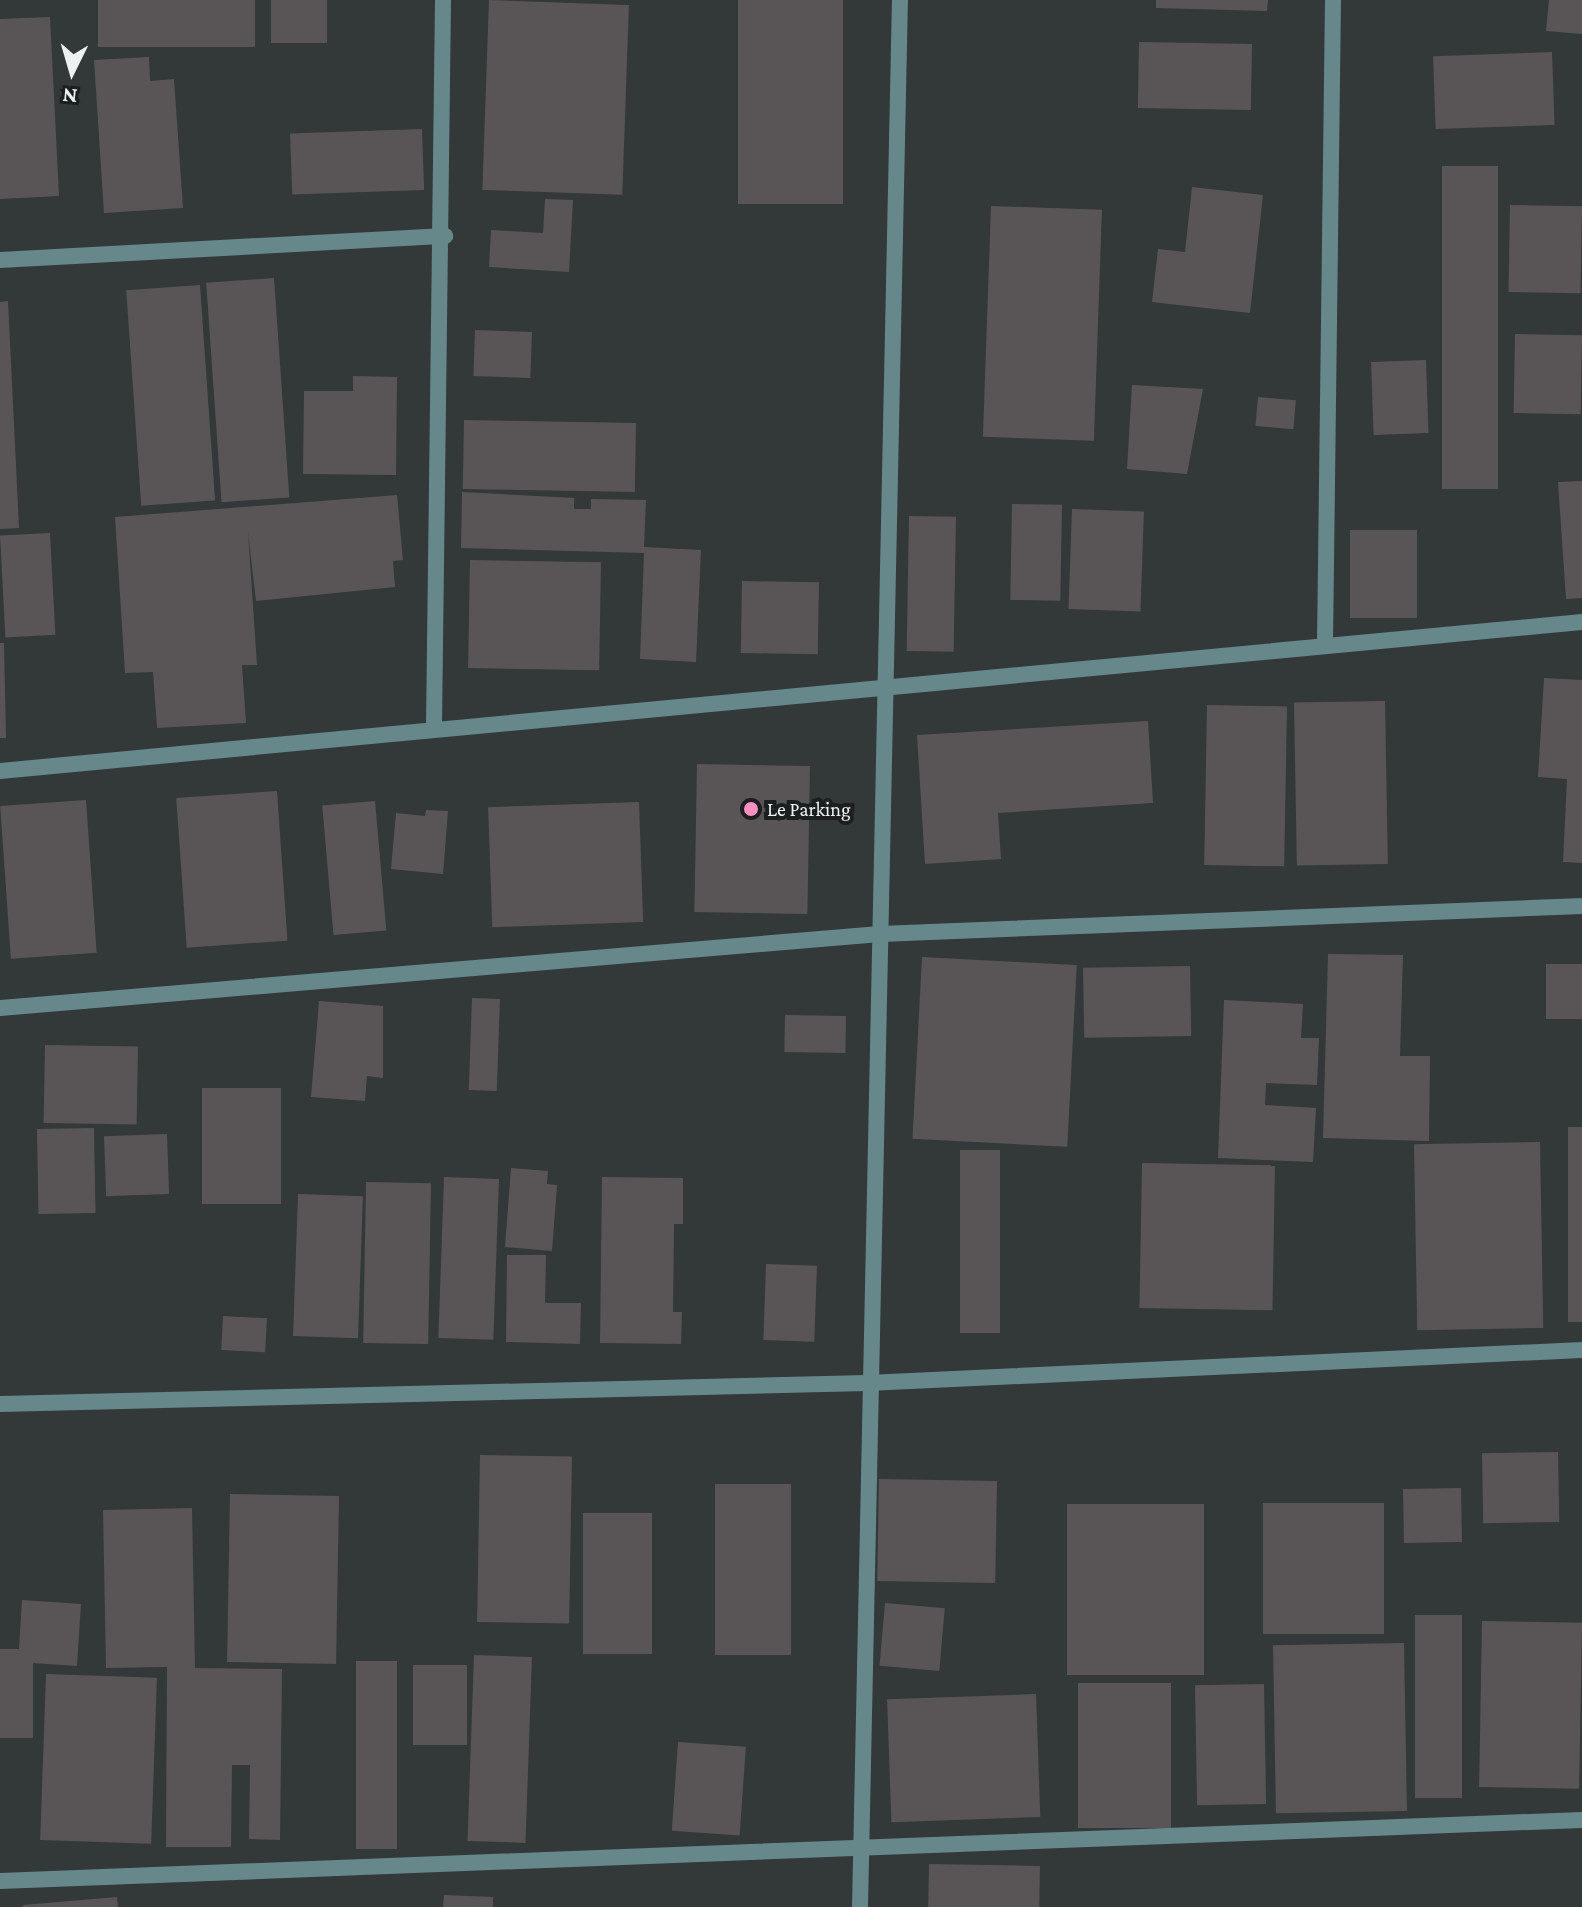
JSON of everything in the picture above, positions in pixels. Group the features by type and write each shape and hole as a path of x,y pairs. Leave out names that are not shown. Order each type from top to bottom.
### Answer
{"street":[{"path":"434,726 445,236 443,0"},
{"path":"860,1907 867,1383 900,0"},
{"path":"1325,644 1333,0"},
{"path":"0,260 445,236"},
{"path":"0,771 434,726 883,689 1325,644 1582,622"},
{"path":"0,1008 880,934 1582,906"},
{"path":"0,1404 867,1383 1582,1350"},
{"path":"0,1881 859,1845 1582,1820"}],"building":[{"path":"98,0 255,0 255,47 98,47"},
{"path":"271,0 327,0 327,43 271,43"},
{"path":"489,0 629,5 622,195 482,190"},
{"path":"738,0 843,0 843,204 738,204"},
{"path":"1156,0 1268,0 1267,11 1156,8"},
{"path":"1549,0 1582,0 1582,34 1546,31"},
{"path":"50,17 59,196 0,199 0,19"},
{"path":"1139,42 1252,44 1251,110 1138,108"},
{"path":"1552,52 1555,125 1436,129 1433,56"},
{"path":"149,57 150,81 174,79 183,208 104,213 94,60"},
{"path":"422,129 424,190 292,195 290,134"},
{"path":"1442,166 1498,166 1498,489 1442,489"},
{"path":"1192,187 1263,195 1250,313 1152,302 1158,249 1185,252"},
{"path":"545,199 573,200 569,272 489,267 491,230 543,233"},
{"path":"1510,205 1582,206 1580,293 1508,292"},
{"path":"991,206 1102,210 1094,441 983,437"},
{"path":"274,278 289,497 222,502 206,283"},
{"path":"200,285 215,500 141,506 126,290"},
{"path":"8,301 19,528 0,529 0,302"},
{"path":"475,330 532,332 530,378 473,376"},
{"path":"1515,334 1582,335 1581,414 1514,413"},
{"path":"1426,360 1429,433 1374,435 1371,362"},
{"path":"353,376 397,377 396,475 303,474 304,391 353,391"},
{"path":"1132,385 1203,389 1187,474 1127,469"},
{"path":"1258,397 1296,400 1293,429 1255,426"},
{"path":"464,420 636,423 635,492 463,489"},
{"path":"1582,481 1582,598 1566,599 1558,482"},
{"path":"462,492 574,498 574,509 591,509 591,499 646,500 644,547 701,550 696,662 640,659 644,553 461,548"},
{"path":"397,495 403,560 393,561 395,587 256,601 248,532 257,665 242,665 246,723 157,728 153,672 125,673 115,517"},
{"path":"1012,504 1062,505 1060,601 1010,600"},
{"path":"1072,509 1144,512 1140,611 1069,609"},
{"path":"909,516 956,517 954,652 907,651"},
{"path":"1350,530 1417,530 1417,618 1350,618"},
{"path":"50,533 55,635 5,637 0,536"},
{"path":"470,560 601,562 599,670 468,668"},
{"path":"742,581 819,582 818,654 741,653"},
{"path":"0,643 4,643 6,738 0,738"},
{"path":"1544,678 1582,680 1582,863 1563,862 1567,779 1538,777"},
{"path":"1385,701 1388,864 1297,866 1294,703"},
{"path":"1207,705 1287,706 1284,866 1204,865"},
{"path":"1148,721 1153,803 998,813 1001,859 925,864 917,735"},
{"path":"697,764 810,766 807,914 694,912"},
{"path":"277,791 287,941 187,948 176,798"},
{"path":"86,800 97,953 11,959 0,806"},
{"path":"375,801 386,931 334,935 322,806"},
{"path":"639,802 643,922 492,927 488,807"},
{"path":"426,810 448,811 443,874 391,869 396,813 425,816"},
{"path":"1328,954 1403,955 1400,1056 1430,1056 1429,1141 1323,1138"},
{"path":"922,957 1077,965 1067,1147 912,1139"},
{"path":"1546,964 1582,964 1582,1019 1546,1019"},
{"path":"1190,966 1191,1036 1084,1038 1083,968"},
{"path":"472,998 500,999 497,1091 469,1090"},
{"path":"1224,1000 1303,1004 1301,1038 1319,1038 1317,1085 1266,1083 1265,1105 1316,1108 1313,1162 1218,1158"},
{"path":"319,1001 383,1006 383,1078 367,1076 365,1101 311,1097"},
{"path":"785,1015 846,1016 845,1053 784,1052"},
{"path":"45,1045 138,1047 137,1125 44,1123"},
{"path":"202,1088 281,1088 281,1204 202,1204"},
{"path":"1568,1127 1582,1127 1582,1322 1568,1322"},
{"path":"94,1128 95,1213 38,1214 37,1129"},
{"path":"167,1134 169,1194 106,1196 104,1136"},
{"path":"1540,1142 1543,1328 1417,1330 1414,1144"},
{"path":"960,1150 1000,1150 1000,1333 960,1333"},
{"path":"1142,1163 1275,1165 1272,1310 1139,1308"},
{"path":"511,1168 548,1171 547,1184 557,1185 552,1251 505,1247"},
{"path":"444,1177 499,1179 493,1340 438,1338"},
{"path":"602,1177 683,1178 683,1224 674,1224 673,1312 682,1312 681,1344 600,1343"},
{"path":"366,1182 431,1183 428,1344 363,1343"},
{"path":"298,1194 363,1196 358,1338 293,1336"},
{"path":"507,1255 546,1255 545,1303 581,1303 580,1344 506,1342"},
{"path":"766,1264 817,1266 814,1342 763,1340"},
{"path":"223,1316 267,1318 265,1352 221,1350"},
{"path":"1558,1452 1559,1522 1483,1523 1482,1453"},
{"path":"480,1455 572,1457 569,1624 477,1622"},
{"path":"879,1479 997,1481 995,1583 877,1581"},
{"path":"715,1484 791,1484 791,1655 715,1655"},
{"path":"1461,1488 1462,1542 1404,1543 1403,1489"},
{"path":"230,1494 339,1496 336,1664 227,1662"},
{"path":"1263,1503 1384,1503 1384,1634 1263,1634"},
{"path":"1067,1504 1204,1504 1204,1675 1067,1675"},
{"path":"192,1508 195,1668 282,1669 280,1840 249,1839 250,1765 232,1765 231,1847 166,1847 167,1667 106,1668 103,1510"},
{"path":"583,1513 652,1513 652,1654 583,1654"},
{"path":"22,1600 81,1604 77,1666 33,1663 33,1738 0,1738 0,1649 19,1649"},
{"path":"885,1603 945,1608 939,1671 880,1666"},
{"path":"1415,1615 1462,1615 1462,1798 1415,1798"},
{"path":"1482,1621 1582,1623 1579,1789 1479,1787"},
{"path":"1404,1643 1407,1811 1276,1813 1273,1645"},
{"path":"474,1655 532,1657 525,1843 468,1841"},
{"path":"356,1661 397,1661 397,1849 356,1849"},
{"path":"413,1665 467,1665 467,1745 413,1745"},
{"path":"46,1674 157,1678 151,1844 40,1840"},
{"path":"1078,1683 1171,1683 1171,1828 1078,1828"},
{"path":"1264,1684 1266,1804 1197,1805 1195,1685"},
{"path":"1036,1694 1040,1817 891,1822 887,1699"},
{"path":"678,1742 746,1747 740,1836 672,1831"},
{"path":"929,1864 1040,1866 1039,1907 928,1907"},
{"path":"444,1895 493,1897 493,1907 443,1907"},
{"path":"117,1897 118,1907 23,1907 23,1905"}],"place":[{"name":"Le Parking","path":"751,809"}]}
